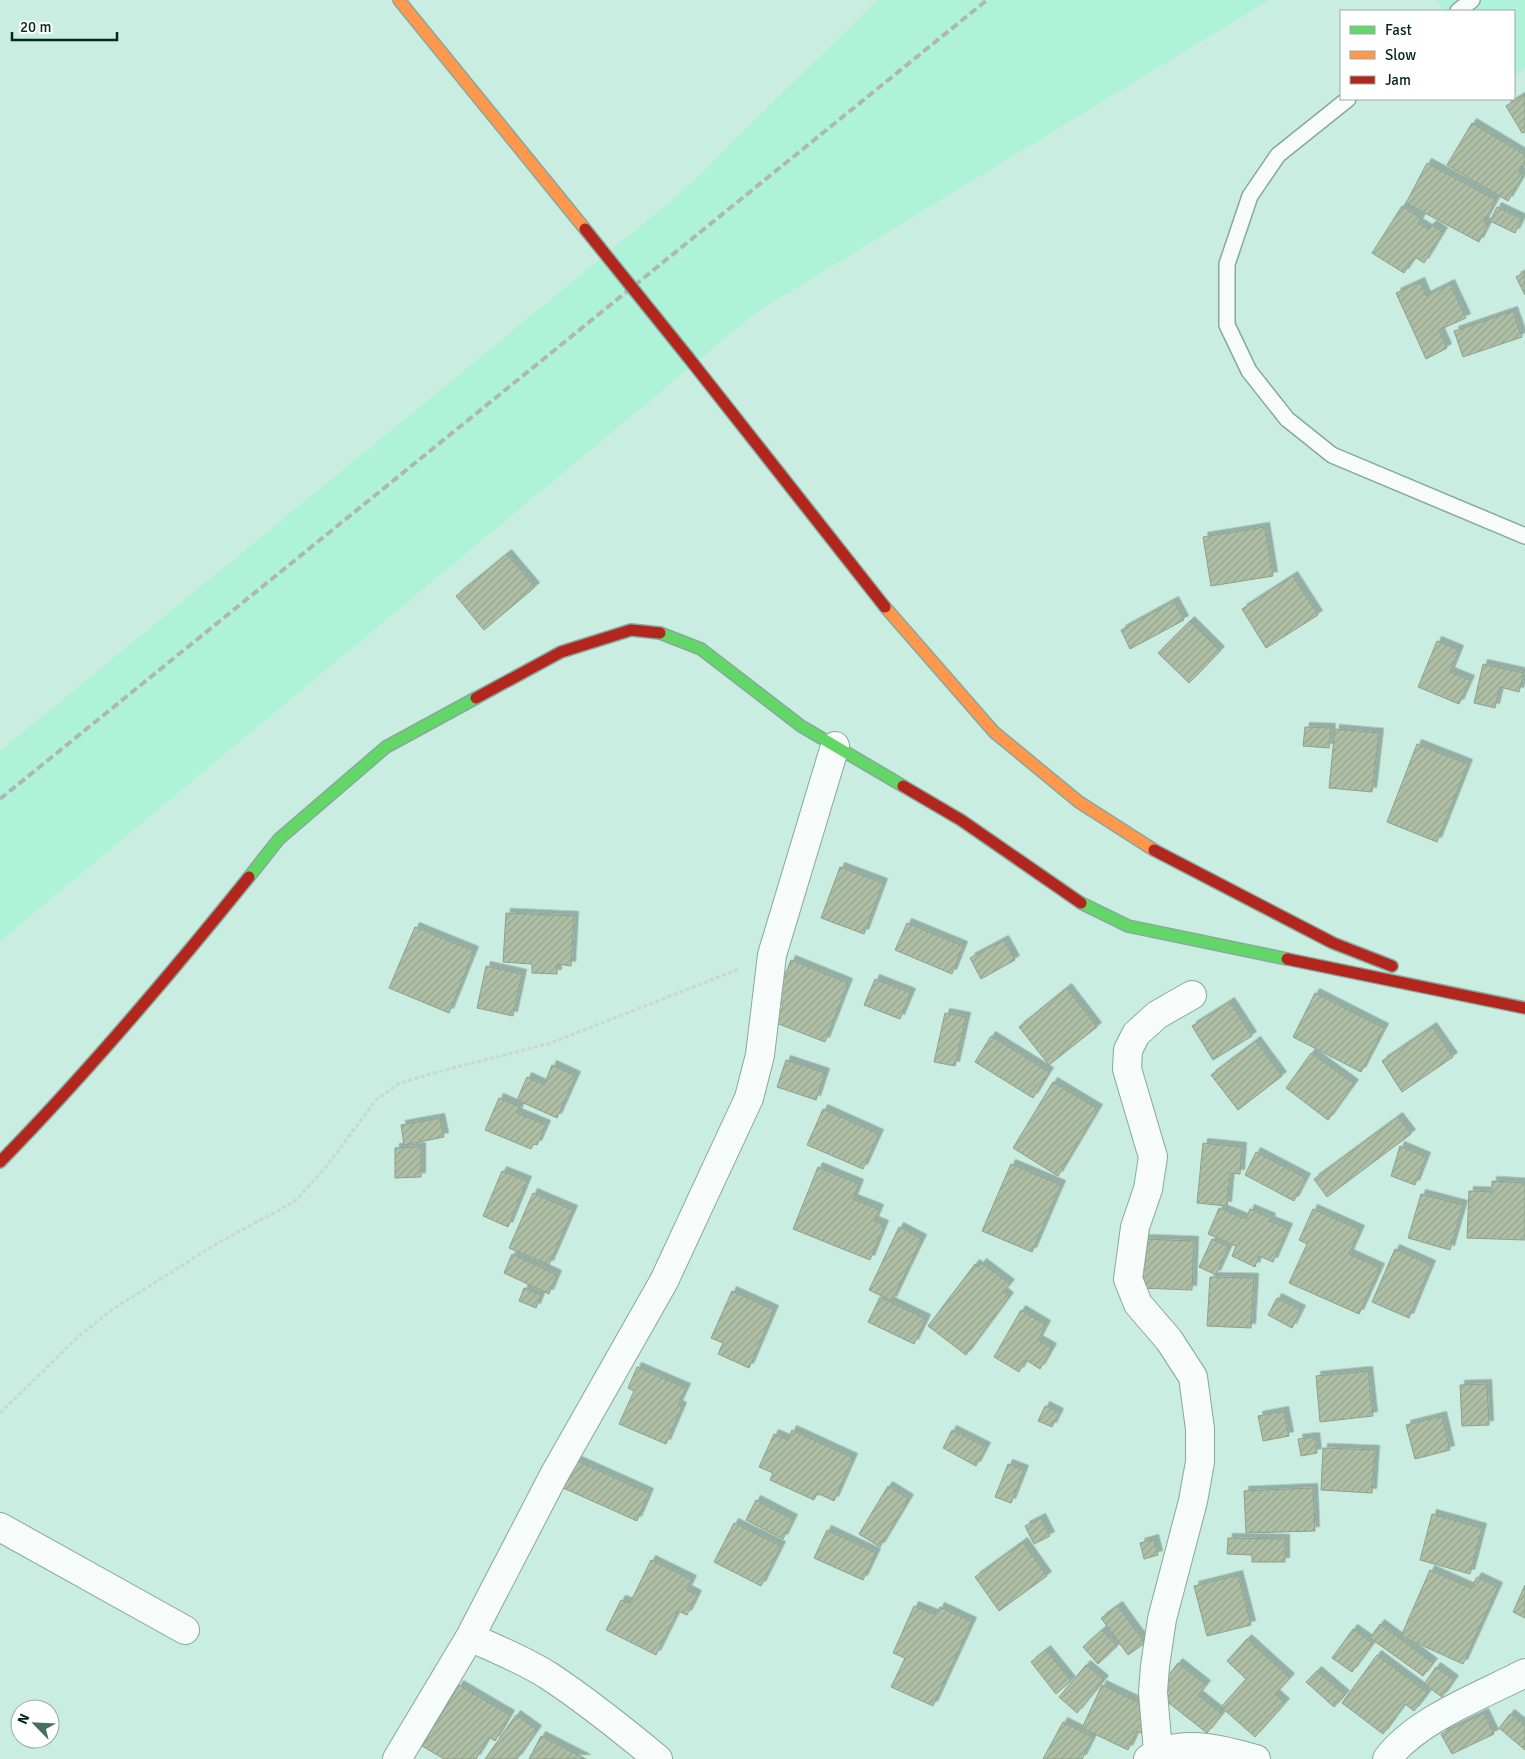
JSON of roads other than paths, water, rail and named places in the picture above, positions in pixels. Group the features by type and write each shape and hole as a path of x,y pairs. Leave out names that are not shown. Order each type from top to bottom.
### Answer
{"street":[{"path":"399,0 688,357 893,617 994,732 1079,802 1170,860 1334,943 1476,996"},
{"path":"0,1162 179,964 279,839 386,747 561,652 631,630 663,633 702,649 801,726 961,820 1072,898 1128,926 1476,996 1525,1008"},
{"path":"397,1759 470,1637 554,1475 664,1281 749,1098 760,1055 772,955 835,746"},
{"path":"1192,995 1157,1015 1136,1034 1128,1050 1127,1068 1153,1157 1148,1189 1135,1227 1128,1279 1138,1304 1169,1340 1193,1377 1200,1429 1200,1462 1193,1501 1162,1619 1155,1666 1153,1756 1200,1746 1256,1759"},
{"path":"0,1527 185,1630"},
{"path":"470,1637 510,1655 548,1676 613,1721 658,1759"},
{"path":"1386,1759 1395,1748 1435,1719 1525,1673"}],"lane":[{"path":"1459,10 1472,0"},
{"path":"1347,100 1278,156 1250,196 1227,264 1227,325 1249,371 1287,419 1332,456 1525,536"}],"railway":[{"path":"0,799 987,0"}]}
